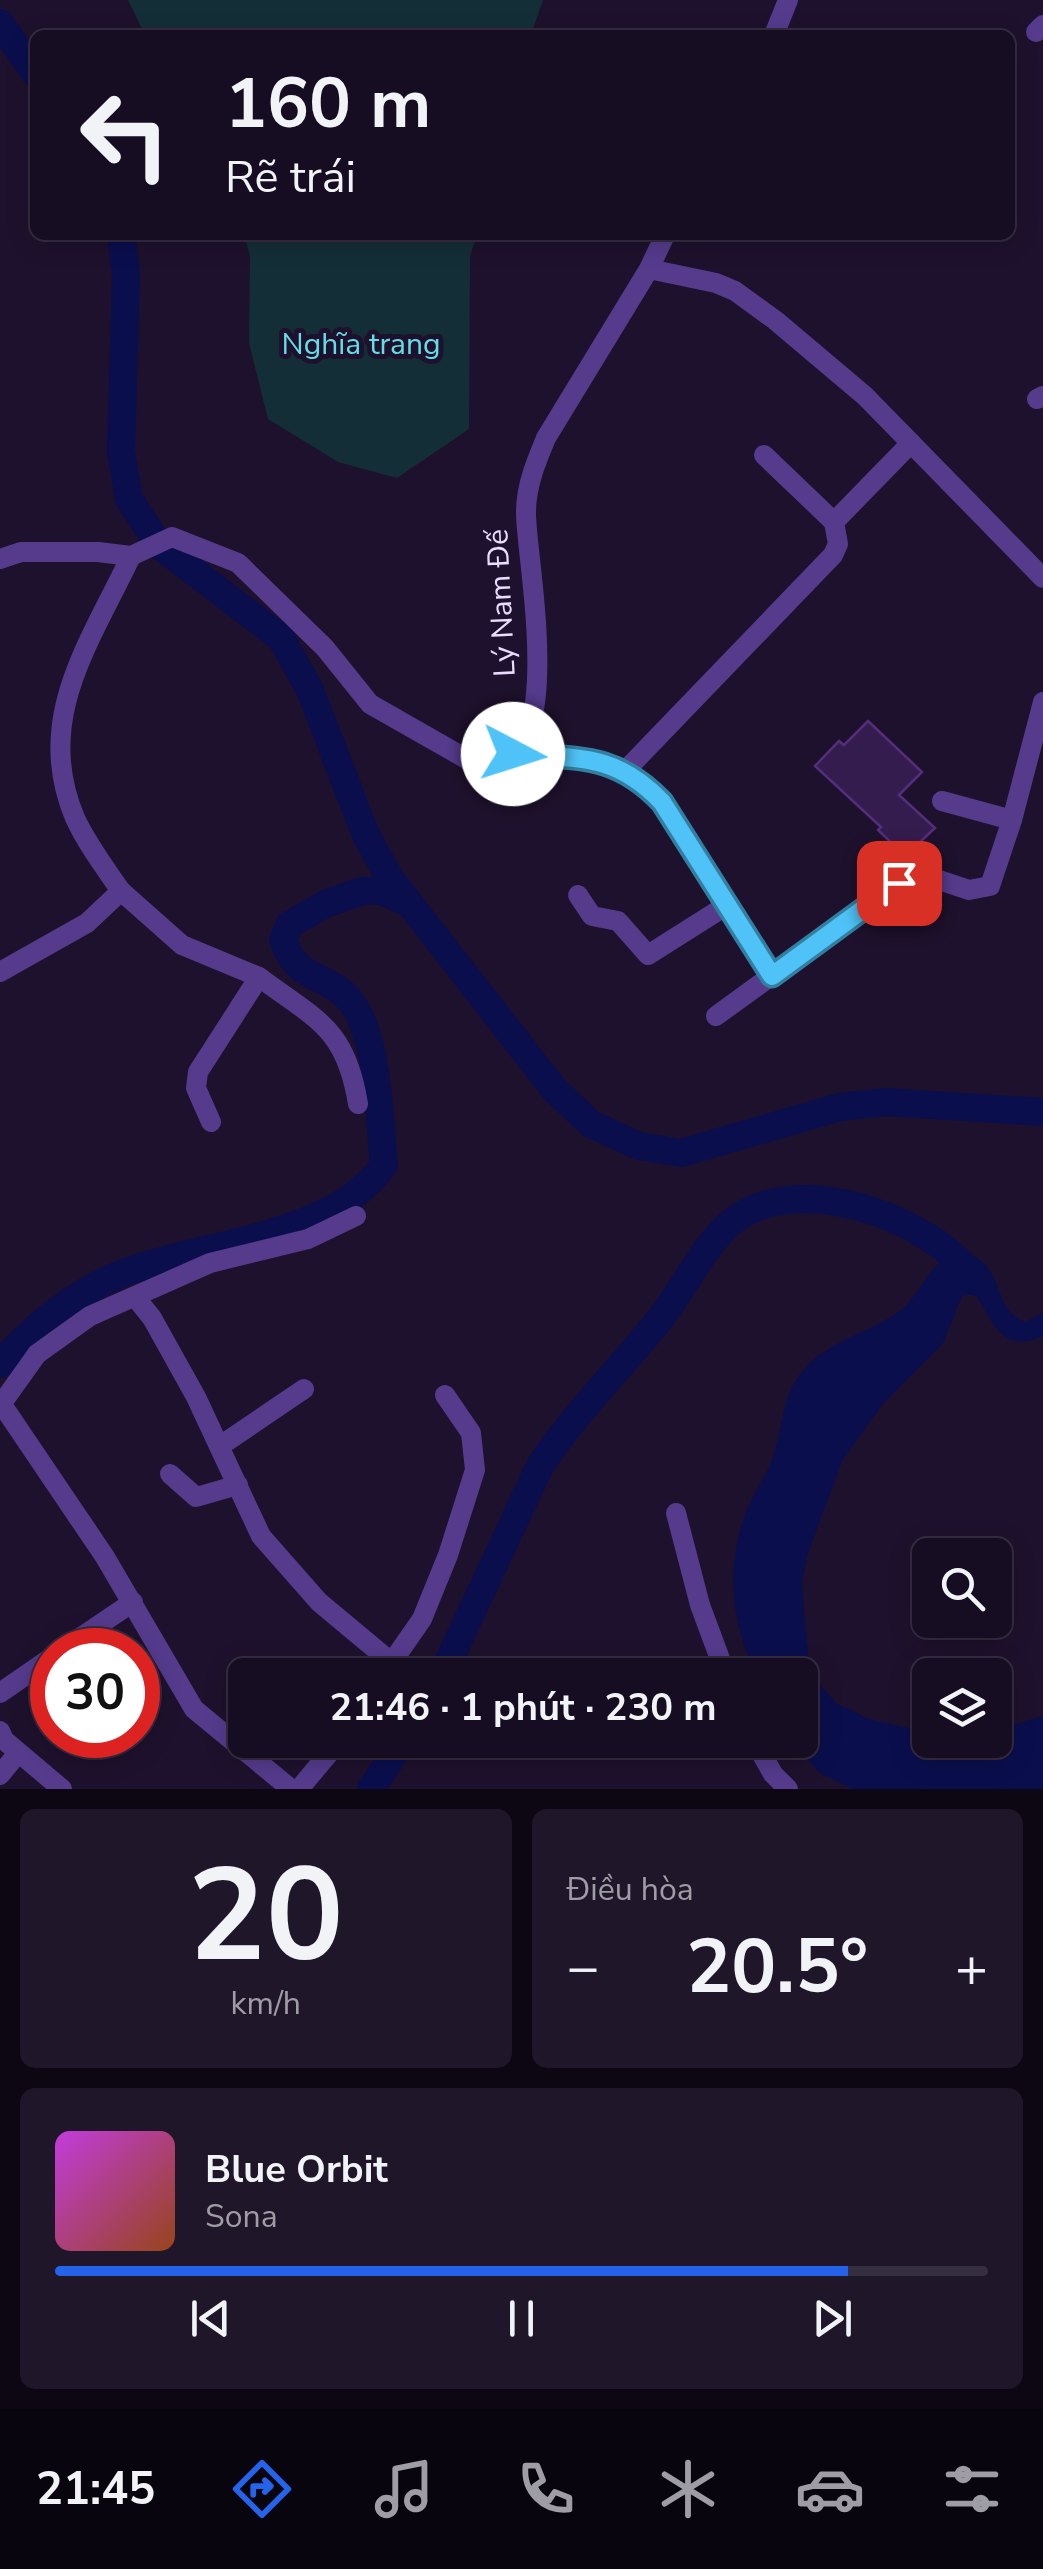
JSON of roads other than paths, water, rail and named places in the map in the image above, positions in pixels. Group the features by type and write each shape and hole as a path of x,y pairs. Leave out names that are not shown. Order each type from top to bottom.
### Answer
{"street":[{"path":"776,30 788,0"},
{"name":"Lý Nam Đế","path":"513,754 530,726 539,664 526,515 534,465 546,438 649,269 662,240"},
{"path":"649,269 716,283 736,292 864,396 1043,578"},
{"path":"834,522 911,444"},
{"path":"625,771 833,555 838,544 834,522 764,455"},
{"path":"0,559 21,552 131,556 172,537 238,562 326,648 370,704 470,761 496,763 513,754 608,762 642,780 662,802 772,976"},
{"path":"131,556 72,674 59,726 63,773 75,817 121,891 182,945 259,977 327,1027 342,1045 352,1068 358,1104"},
{"path":"716,1016 899,883 930,877 969,890 990,886 1043,702"},
{"path":"942,801 1012,820"},
{"path":"0,972 87,923 121,891"},
{"path":"578,895 592,916 618,922 648,955 726,905"},
{"path":"211,1122 196,1088 198,1072 259,977"},
{"path":"290,1789 194,1710 132,1602 2,1406 37,1354 90,1316 210,1263 308,1239 356,1216"},
{"path":"136,1298 152,1318 220,1446 261,1536 319,1602 376,1658"},
{"path":"220,1446 304,1389"},
{"path":"395,1658 422,1619 476,1470 471,1433 445,1395"},
{"path":"170,1474 196,1496 238,1485"},
{"path":"676,1513 700,1605 720,1658"},
{"path":"94,1628 132,1602"},
{"path":"0,1693 30,1672"},
{"path":"0,1731 18,1752 62,1789"},
{"path":"0,1774 18,1752"},
{"path":"299,1789 325,1758"},
{"path":"764,1758 788,1789"}],"waterway":[{"path":"0,23 30,66"},
{"path":"122,240 126,273 121,451 129,499 159,545 281,638 310,690 365,833 389,877 554,1089 591,1124 639,1146 681,1153 840,1107 886,1102 1043,1112"},
{"path":"0,1364 56,1312 103,1282 153,1263 299,1224 361,1190 384,1165 371,1050 356,1008 344,994 301,969 283,940 289,925 325,904 362,891 382,891 408,903"},
{"path":"450,1658 540,1466 660,1319 708,1247 727,1226 754,1208 787,1200 823,1200 860,1207 929,1238 957,1259 977,1282"},
{"path":"371,1789 391,1758"}],"park label":[{"name":"Nghĩa trang","path":"361,344"}]}
